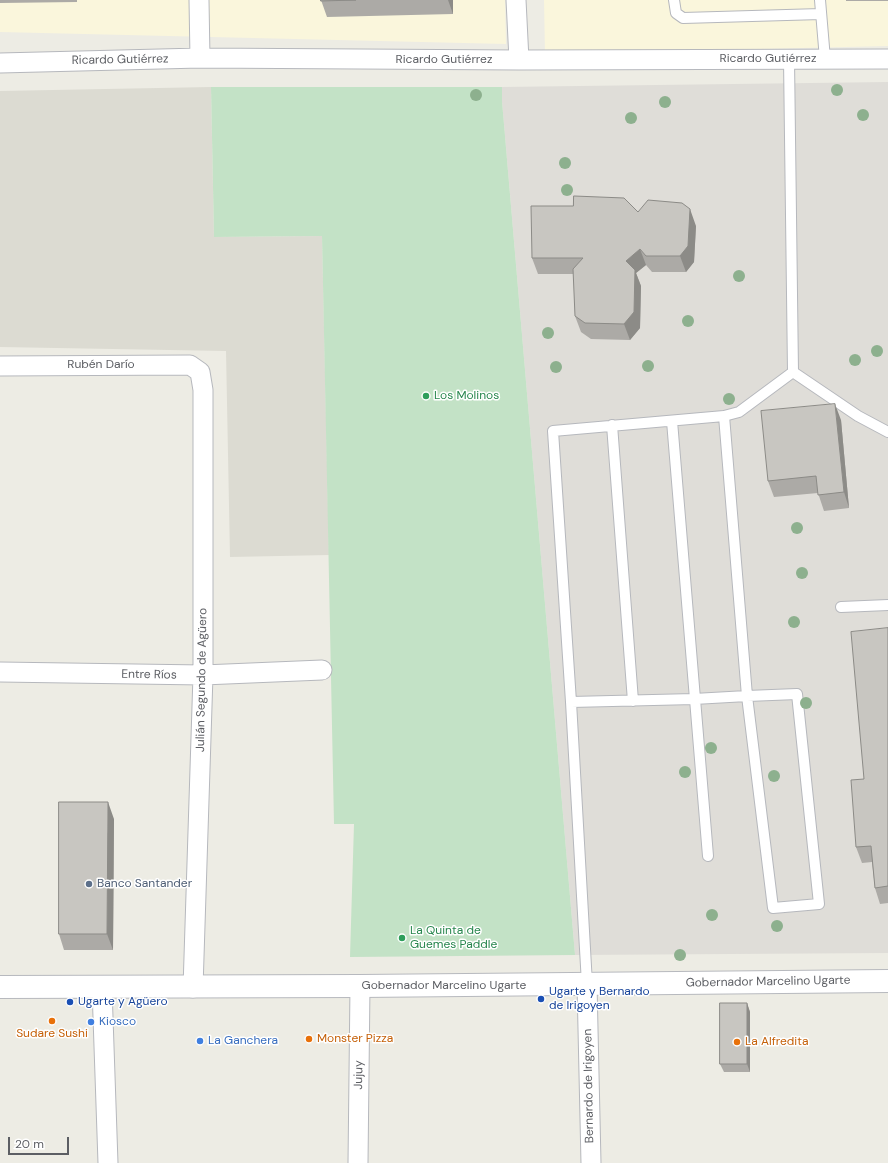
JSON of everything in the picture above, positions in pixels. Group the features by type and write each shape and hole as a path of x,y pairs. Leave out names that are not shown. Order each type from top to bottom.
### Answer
{"street":[{"path":"199,0 200,58"},
{"path":"516,0 518,60"},
{"name":"Ricardo Gutiérrez","path":"0,62 200,58 518,60 888,59"},
{"name":"Rubén Darío","path":"0,366 190,365 200,372"},
{"name":"Julián Segundo de Agüero","path":"193,988 203,676 203,390 200,372"},
{"name":"Entre Ríos","path":"0,672 203,676 322,670"},
{"name":"Gobernador Marcelino Ugarte","path":"0,988 193,988 888,981"},
{"name":"Bernardo de Irigoyen","path":"587,984 591,1163"},
{"name":"Jujuy","path":"358,1163 360,986"},
{"path":"102,988 108,1163"}],"lane":[{"path":"674,0 676,14 683,18 821,14"},
{"path":"820,0 825,59"},
{"path":"789,59 793,372"},
{"path":"587,984 571,702 553,431 724,416 740,412 793,372"},
{"path":"793,372 858,416 888,432"},
{"path":"571,702 694,699 747,696 798,694 819,904 773,908 747,696 724,416"},
{"path":"672,421 708,856"},
{"path":"612,425 633,701"},
{"path":"841,607 888,605"}],"shaded area":[{"path":"0,0 505,0 506,44 0,32"},
{"path":"544,0 888,0 888,46 545,54"},
{"path":"888,82 888,953 575,955 502,87"},
{"path":"211,87 214,237 322,236 329,555 230,557 226,351 0,347 0,91"}],"green space":[{"name":"Los Molinos","path":"211,87 502,87 575,955 350,957 354,824 334,824 322,236 214,237"}],"building":[{"path":"321,0 356,0 321,1"},
{"path":"574,196 624,198 638,212 648,200 682,203 690,209 688,246 680,256 646,256 640,249 626,261 635,270 634,312 624,324 585,323 575,316 573,269 583,258 532,258 531,206 573,206"},
{"path":"835,404 844,492 818,495 816,476 768,481 761,411"},
{"path":"888,628 888,886 875,888 871,846 856,847 851,780 864,779 851,632"},
{"name":"Banco Santander","path":"59,802 108,802 107,934 59,934"},
{"name":"La Alfredita","path":"720,1003 747,1003 747,1064 720,1064"}],"place":[{"name":"Los Molinos","path":"426,396"},
{"name":"Banco Santander","path":"89,884"},
{"name":"La Quinta de Guemes Paddle","path":"402,938"},
{"name":"Ugarte y Bernardo de Irigoyen","path":"541,999"},
{"name":"Ugarte y Agüero","path":"70,1002"},
{"name":"Sudare Sushi","path":"52,1021"},
{"name":"Kiosco","path":"91,1022"},
{"name":"Monster Pizza","path":"309,1039"},
{"name":"La Ganchera","path":"200,1041"},
{"name":"La Alfredita","path":"737,1042"}]}
